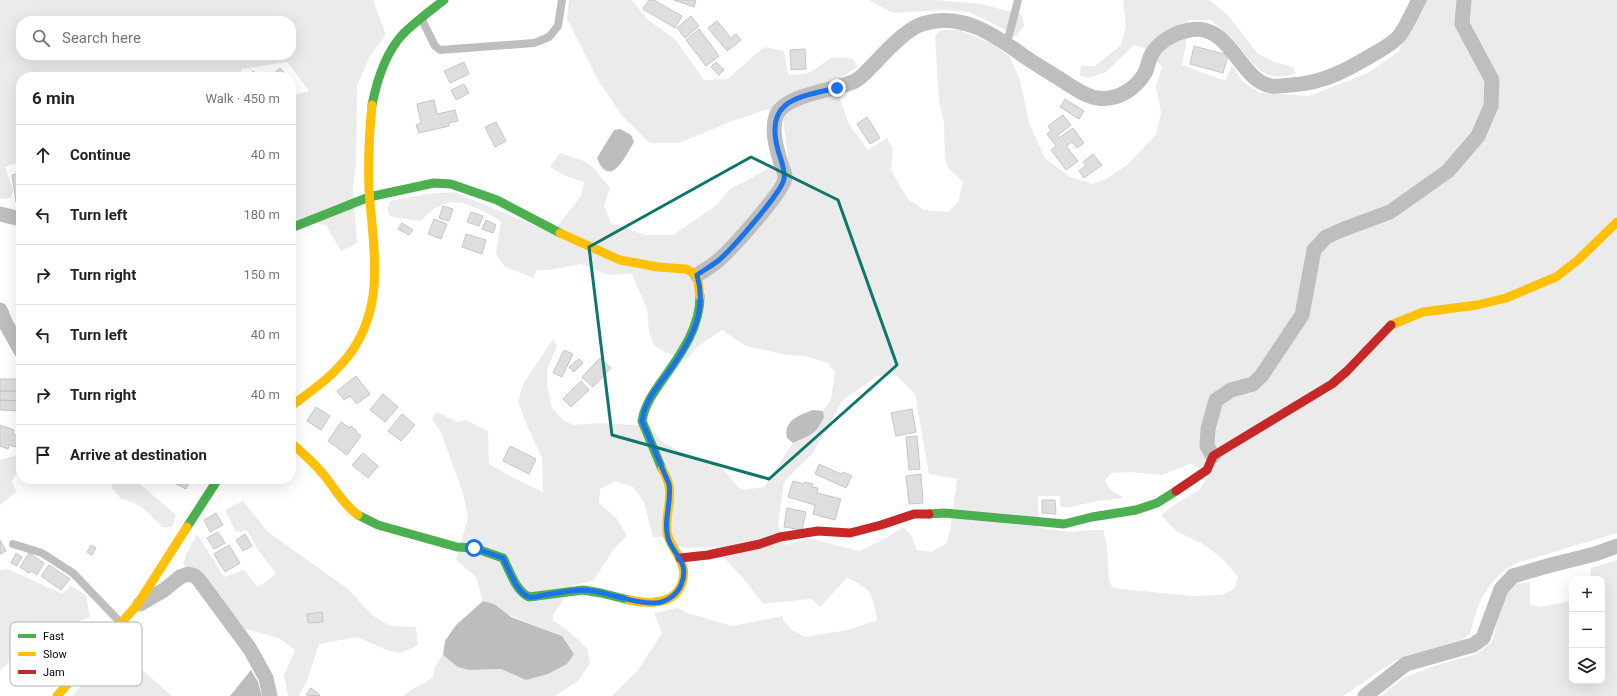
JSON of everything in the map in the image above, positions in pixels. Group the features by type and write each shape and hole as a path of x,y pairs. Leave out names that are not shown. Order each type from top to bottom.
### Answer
{"street":[{"path":"296,402 339,368 349,357 365,328 371,312 375,274 369,197 368,149 372,102 382,67 392,48 402,34 424,10 444,0"},
{"path":"697,275 720,260 765,209 783,186 785,178 774,136 776,115 784,105 798,98 837,88 858,80 908,32 922,24 950,20 971,24 1007,44 1074,88 1096,98 1105,98 1126,92 1139,82 1152,53 1162,42 1170,37 1191,30 1203,29 1213,33 1232,50 1257,79 1270,86 1308,84 1337,74 1386,47 1399,36 1418,0"},
{"path":"1213,456 1206,446 1208,429 1216,400 1231,390 1253,384 1262,375 1276,355 1302,315 1314,250 1326,237 1390,212 1448,171 1478,136 1491,106 1492,80 1462,24 1464,0"},
{"path":"296,226 369,197 421,185 434,183 451,184 497,200 571,239 620,260 658,267 686,269 697,275 700,288 699,314 693,333 679,357 652,393 643,412 642,421 669,484 670,494 665,523 668,540 680,558 684,572 681,585 676,593 667,600 656,603 640,602 583,590 530,598 521,593 503,558 474,548 458,547 378,525 362,518 350,508 324,475 307,456 296,447"},
{"path":"0,214 16,218"},
{"path":"680,558 708,555 760,544 780,537 818,531 850,533 882,525 914,514 944,513 1064,524 1092,517 1136,510 1157,503 1207,470 1213,456 1332,384 1347,371 1376,338 1391,325 1423,312 1477,305 1506,298 1556,277 1578,260 1617,222"},
{"path":"0,310 16,342"},
{"path":"124,622 137,605 215,484"},
{"path":"1365,696 1406,664 1473,645 1483,638 1501,589 1513,576 1595,554 1617,546"},
{"path":"137,605 164,590 180,577 188,574 195,576 250,649 266,678 270,696"},
{"path":"56,696 65,686"}],"lane":[{"path":"424,10 435,46 440,50 534,43 549,37 558,26 562,0"},
{"path":"1007,44 1018,0"},
{"path":"13,544 42,554 73,573 120,622"}],"highlighted area":[{"path":"751,157 838,200 897,365 769,479 612,435 589,247"}],"shaded area":[{"path":"0,0 373,0 386,35 369,57 357,86 356,166 353,187 357,243 341,251 326,225 296,222 296,95 309,91 287,62 242,69 240,72 16,72 16,163 5,167 13,190 11,198 0,199"},
{"path":"569,0 632,0 647,19 676,40 704,80 728,79 765,47 784,51 788,75 808,73 832,58 837,57 853,59 858,67 834,82 849,124 868,150 887,138 893,149 891,170 908,199 924,210 948,212 958,202 963,182 948,168 945,157 944,123 939,101 935,36 941,30 960,30 993,44 1010,57 1020,80 1029,123 1045,158 1070,177 1093,184 1108,178 1128,164 1156,135 1161,113 1156,86 1162,67 1144,48 1134,45 1106,72 1088,78 1080,75 1081,66 1095,66 1121,45 1126,26 1123,0 1209,0 1227,14 1258,54 1277,63 1293,67 1296,73 1284,76 1274,76 1265,73 1258,68 1230,37 1211,20 1188,20 1186,45 1182,65 1225,81 1232,65 1242,81 1260,93 1309,96 1368,73 1398,52 1421,11 1425,0 1617,0 1617,533 1517,563 1498,577 1485,593 1476,612 1470,634 1460,641 1396,660 1343,696 612,696 638,670 662,633 654,613 678,608 687,613 732,626 783,616 783,620 792,630 805,637 848,630 877,620 870,594 862,585 847,578 820,607 811,599 763,604 743,578 714,547 685,548 662,537 653,537 644,502 633,487 615,481 600,489 599,503 617,519 627,536 614,549 593,581 573,585 553,615 553,621 565,628 587,648 590,663 579,680 555,696 403,696 433,677 435,667 443,655 458,667 469,670 501,669 526,680 548,674 567,664 574,654 562,636 507,614 494,604 483,601 476,577 456,560 468,517 463,493 442,435 432,418 437,412 457,422 466,420 488,431 489,464 543,492 542,458 518,402 523,384 553,339 557,345 547,370 547,386 552,408 564,421 574,425 600,423 650,426 661,441 683,453 701,458 705,462 720,467 736,485 743,490 764,487 793,443 801,440 824,417 823,411 831,399 835,373 828,363 805,356 787,355 746,346 722,330 698,346 686,360 665,352 654,345 649,332 647,309 632,274 608,275 581,264 550,270 537,270 533,278 504,266 496,254 501,221 479,209 469,205 450,202 431,211 421,221 391,217 387,210 390,201 427,194 454,192 552,233 581,196 584,182 564,175 550,167 560,153 584,161 592,166 610,188 604,206 611,223 645,235 673,235 717,205 729,190 788,158 783,118 768,109 730,122 679,143 650,143 623,117 598,80 567,19","holes":["896,375 915,394 929,474 957,479 950,531 946,544 931,552 917,550 911,535 903,527 883,540 859,551 809,538 786,545 778,525 784,482 813,453 842,401 878,376","1192,463 1208,477 1199,490 1177,503 1161,515 1176,531 1203,544 1222,558 1238,577 1234,589 1222,595 1192,596 1113,588 1109,581 1107,545 1103,530 1071,532 1039,528 1038,496 1060,496 1060,507 1070,507 1098,501 1124,498 1110,489 1105,480 1111,473 1129,472 1162,475"]},
{"path":"869,0 935,0 982,4 1022,15 1024,26 1016,37 1002,28 969,12 946,10 893,13"},
{"path":"620,129 631,135 634,142 617,168 612,171 607,171 602,167 597,158 614,130"},
{"path":"813,410 823,411 824,417 818,428 812,434 793,443 787,438 787,427 793,420 802,414"},
{"path":"16,455 16,474 12,482 17,492 0,505 0,460"},
{"path":"112,484 140,484 176,515 172,527 162,527 140,506 121,499 112,488"},
{"path":"243,501 268,532 348,589 372,615 390,626 416,627 418,645 401,653 389,651 357,637 319,644 307,681 299,696 288,696 284,675 295,650 279,638 245,629 209,584 194,570 183,564 197,534 224,577 244,570 258,587 276,574 257,548 247,530 236,532 225,510"},
{"path":"1617,560 1617,696 1381,696 1403,678 1434,666 1477,654 1492,642 1505,594 1516,584 1530,582 1530,604 1539,607 1569,602 1569,684 1605,684 1605,576 1590,576 1591,568"},
{"path":"8,569 62,594 71,586 86,595 90,617 77,622 10,622 10,662 0,670 0,570"},
{"path":"483,601 494,604 511,617 562,636 574,654 567,664 548,674 526,680 501,669 469,670 458,667 443,655 445,641 456,625"},
{"path":"142,670 172,696 72,696 81,686 142,686"},
{"path":"251,670 258,682 262,696 230,696"}],"building":[{"path":"649,0 654,0 682,16 675,28 643,9"},
{"path":"674,0 696,0 694,7"},
{"path":"691,16 699,26 685,38 677,28"},
{"path":"717,21 731,38 736,34 741,40 727,51 708,28"},
{"path":"699,29 719,56 706,66 686,40"},
{"path":"1194,46 1228,55 1223,73 1190,64"},
{"path":"805,49 806,69 791,70 790,50"},
{"path":"464,62 469,74 450,83 444,71"},
{"path":"716,62 724,70 719,75 711,67"},
{"path":"280,68 284,72 275,72"},
{"path":"464,84 469,93 456,100 451,90"},
{"path":"1065,99 1084,111 1079,119 1060,107"},
{"path":"434,100 437,114 455,110 458,121 449,123 449,126 419,133 416,125 421,123 417,104"},
{"path":"1063,115 1071,125 1057,136 1059,138 1073,128 1084,143 1077,148 1072,142 1066,146 1078,161 1066,170 1051,150 1056,146 1047,134 1051,131 1048,126"},
{"path":"867,117 880,138 870,144 857,124"},
{"path":"496,122 506,141 495,147 485,127"},
{"path":"1093,154 1102,165 1084,178 1079,171 1086,165 1083,162"},
{"path":"16,174 16,202 12,175"},
{"path":"443,206 453,209 449,221 439,218"},
{"path":"471,212 483,216 479,226 467,222"},
{"path":"434,219 447,224 441,239 428,234"},
{"path":"486,220 496,225 493,233 482,229"},
{"path":"402,223 413,230 409,235 398,229"},
{"path":"466,234 486,240 482,254 462,247"},
{"path":"564,350 573,354 562,377 553,373"},
{"path":"600,358 611,368 593,387 582,377"},
{"path":"579,359 583,363 574,372 569,367"},
{"path":"356,376 370,394 357,404 350,396 344,400 337,391"},
{"path":"0,379 16,379 16,391 0,391"},
{"path":"581,381 589,390 571,407 563,399"},
{"path":"0,391 16,391 16,401 0,400"},
{"path":"383,394 398,407 385,422 370,410"},
{"path":"0,400 16,401 16,411 0,410"},
{"path":"316,407 330,416 321,430 307,421"},
{"path":"912,409 916,432 896,436 891,413"},
{"path":"402,414 415,425 401,441 388,431"},
{"path":"341,422 349,428 351,426 361,436 347,455 328,441"},
{"path":"0,425 14,430 13,434 16,435 16,447 9,445 8,449 0,446"},
{"path":"917,436 920,469 909,470 906,437"},
{"path":"510,446 536,459 529,474 503,461"},
{"path":"363,453 378,466 368,478 352,465"},
{"path":"819,464 841,474 843,472 852,476 846,488 815,474"},
{"path":"921,474 923,503 909,504 906,476"},
{"path":"793,481 804,484 805,482 813,484 812,487 818,488 817,493 841,499 835,520 813,514 815,505 788,497"},
{"path":"176,484 188,484 186,489"},
{"path":"1042,500 1055,500 1056,514 1042,513"},
{"path":"787,508 806,512 802,530 784,527"},
{"path":"216,513 223,525 210,532 204,520"},
{"path":"218,532 225,543 214,549 207,538"},
{"path":"245,534 252,546 243,551 236,540"},
{"path":"0,540 6,551 0,554"},
{"path":"91,545 96,548 92,555 87,552"},
{"path":"229,545 240,563 225,572 214,554"},
{"path":"16,553 22,557 17,566 11,563"},
{"path":"29,553 44,563 37,575 31,571 29,573 20,567"},
{"path":"49,565 70,579 61,590 41,576"},
{"path":"322,612 323,622 308,623 307,614"},
{"path":"311,688 320,695 306,695"}],"traffic: fast":[{"path":"372,105 376,86 383,67 397,41 412,25 444,0"},
{"path":"296,226 369,197 434,183 451,184 497,200 560,233"},
{"path":"662,469 642,421 643,414 651,396 678,357 694,328 700,296"},
{"path":"187,527 215,484"},
{"path":"929,514 944,513 1064,524 1092,517 1136,510 1157,503 1176,491"},
{"path":"358,515 378,525 457,547 474,548 503,558 516,585 529,597 583,590 629,600"}],"traffic: slow":[{"path":"296,402 324,381 346,359 363,332 370,313 375,273 369,190 369,147 372,105"},
{"path":"1391,325 1423,312 1477,305 1506,298 1556,277 1578,260 1617,222"},
{"path":"560,233 620,260 658,267 686,269 697,275 700,296"},
{"path":"296,447 316,466 344,502 358,515"},
{"path":"629,600 644,602 660,602 667,600 673,596 682,583 684,572 683,567 667,532 670,492 668,482 662,469"},
{"path":"122,622 137,605 187,527"},
{"path":"57,696 66,686"}],"traffic: jam":[{"path":"1176,491 1207,470 1213,456 1332,384 1347,371 1391,325"},
{"path":"680,558 708,555 760,544 780,537 818,531 850,533 914,514 929,514"}],"route":[{"path":"474,548 503,558 521,593 530,598 583,590 640,602 656,603 667,600 676,593 681,585 684,572 680,558 668,540 665,523 670,494 669,484 642,421 643,412 652,393 679,357 693,333 699,314 700,288 697,275 720,260 765,209 783,186 785,178 774,136 776,115 784,105 798,98 837,88"}]}
